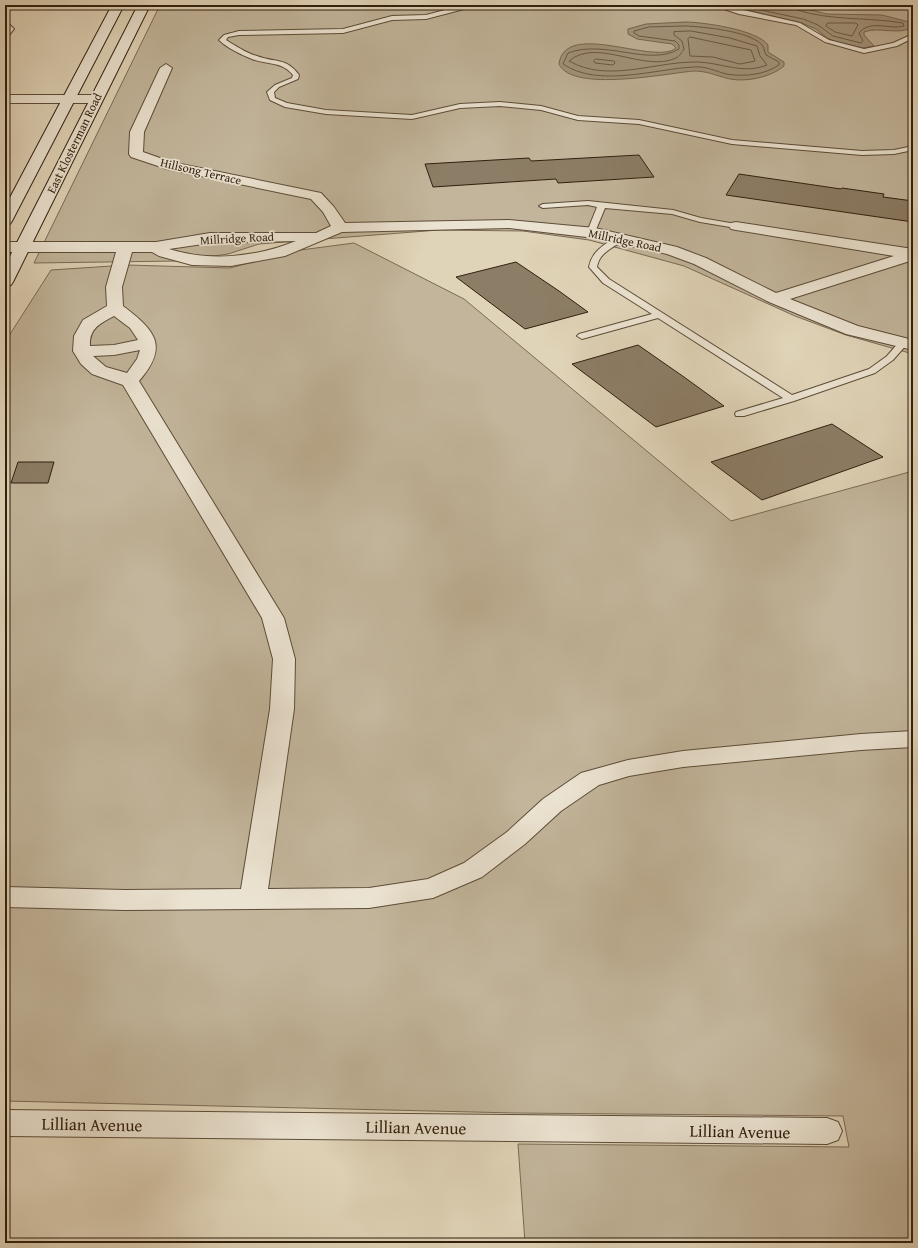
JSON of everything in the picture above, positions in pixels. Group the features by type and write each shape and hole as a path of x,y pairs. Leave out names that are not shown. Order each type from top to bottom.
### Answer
{"street":[{"name":"East Klosterman Road","path":"5,221 118,5"},
{"name":"East Klosterman Road","path":"5,282 144,5"},
{"path":"5,26 8,29 5,33"},
{"name":"Hillsong Terrace","path":"166,68 137,132 136,154 167,165 316,196 329,210 340,228"},
{"path":"5,99 96,99"},
{"name":"Millridge Road","path":"156,247 164,253 192,260 231,261 280,253 340,228 509,224 591,232 622,237 672,250 700,261 775,299 852,330 908,344"},
{"path":"736,226 913,254"},
{"name":"Millridge Road","path":"5,247 156,247 210,238 320,236"},
{"path":"231,261 242,249 243,242 240,237"},
{"path":"115,308 114,287 125,248"},
{"path":"775,299 913,254"},
{"path":"115,308 134,322 146,337 149,352 142,369 122,378 99,371 89,363 82,351 80,338 90,322 100,318 115,308"},
{"path":"100,318 104,325 100,338 99,351 103,359 122,378 273,618 284,659 282,709 253,899"},
{"path":"82,351 114,350 147,343"},
{"path":"5,897 125,900 369,898 433,888 473,870 516,838 552,805 590,779 628,768 683,759 861,742 913,739"},
{"name":"Lillian Avenue","path":"5,1123 827,1131"}],"lane":[{"path":"496,5 464,7 426,18 397,18 343,31 239,33 226,36 222,40 253,57 278,61 290,67 296,76 295,79 273,88 270,95 280,103 307,110 412,117 460,106 500,104 541,108 578,118 645,123 737,143 862,153 894,152 913,148"},
{"path":"715,5 739,12 798,24 811,30 827,41 864,51 872,51 895,45 913,36"},
{"path":"543,206 588,203 673,212 700,220 736,226"},
{"path":"591,232 602,205"},
{"path":"622,237 600,251 593,262 593,267 606,281 791,399"},
{"path":"582,336 659,315"},
{"path":"740,414 791,399 872,371 908,344"}],"shaded area":[{"path":"160,5 913,5 913,354 846,335 795,316 684,266 589,240 523,231 439,230 259,244 228,254 178,261 34,263"},
{"path":"354,243 464,299 731,521 913,471 913,1243 525,1243 518,1144 849,1147 843,1116 515,1113 5,1101 5,342 51,270 127,265 230,268 293,251"}],"water":[{"path":"726,5 791,5 827,14 882,15 913,23 913,27 901,31 870,30 864,32 864,35 874,46 863,48 836,42 827,38 816,29 802,23"},
{"path":"685,22 717,25 753,35 768,45 768,52 784,62 784,66 771,74 748,80 726,78 698,71 622,79 601,79 582,78 567,73 559,64 565,51 577,45 593,44 650,52 665,52 676,48 672,44 637,39 628,34 628,29 646,24"}],"building":[{"path":"639,155 654,177 558,183 556,179 433,187 425,164 529,158 531,161"},
{"path":"739,174 884,194 883,197 913,201 913,222 726,195"},
{"path":"516,262 588,312 525,329 456,277"},
{"path":"638,345 724,406 656,427 572,364"},
{"path":"832,424 883,457 762,500 711,462"},
{"path":"18,462 54,462 48,483 11,483"}]}
